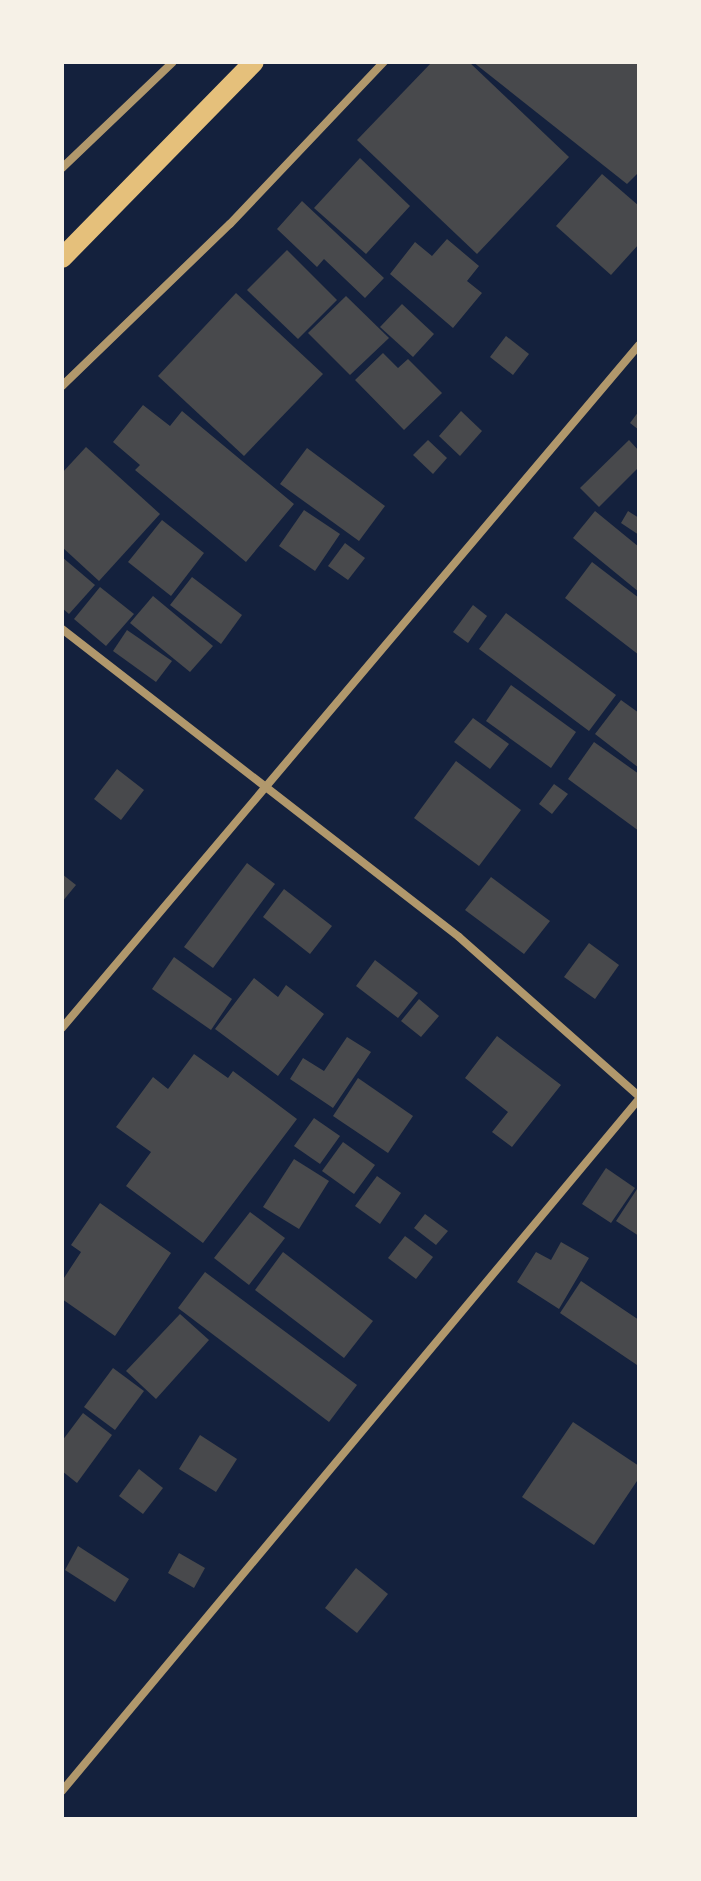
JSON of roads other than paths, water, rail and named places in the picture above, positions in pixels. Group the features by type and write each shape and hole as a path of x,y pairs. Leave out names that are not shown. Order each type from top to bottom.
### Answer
{"main road":[{"path":"62,258 254,62"}],"street":[{"path":"62,168 173,62"},
{"path":"62,386 230,224 384,62"},
{"path":"62,1028 265,782 639,345"},
{"path":"62,629 265,782 459,937 639,1097 62,1791"}]}
